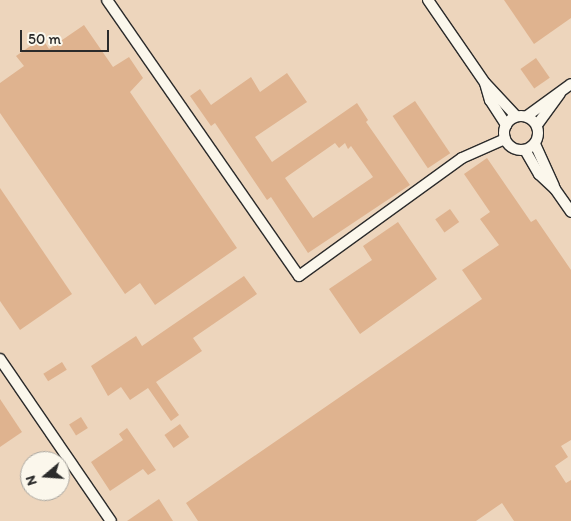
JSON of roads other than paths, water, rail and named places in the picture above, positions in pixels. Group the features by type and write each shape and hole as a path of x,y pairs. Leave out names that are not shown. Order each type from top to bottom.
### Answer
{"street":[{"path":"106,0 299,276 462,158 505,139"},
{"path":"428,0 485,83 522,116 537,125"},
{"path":"485,83 490,100 506,125 505,139 515,149 525,150 535,144 539,135 537,125 560,93"},
{"path":"506,125 560,93 571,84"},
{"path":"535,144 556,189 571,212"},
{"path":"525,150 538,174 556,189"},
{"path":"0,359 112,521"}]}
